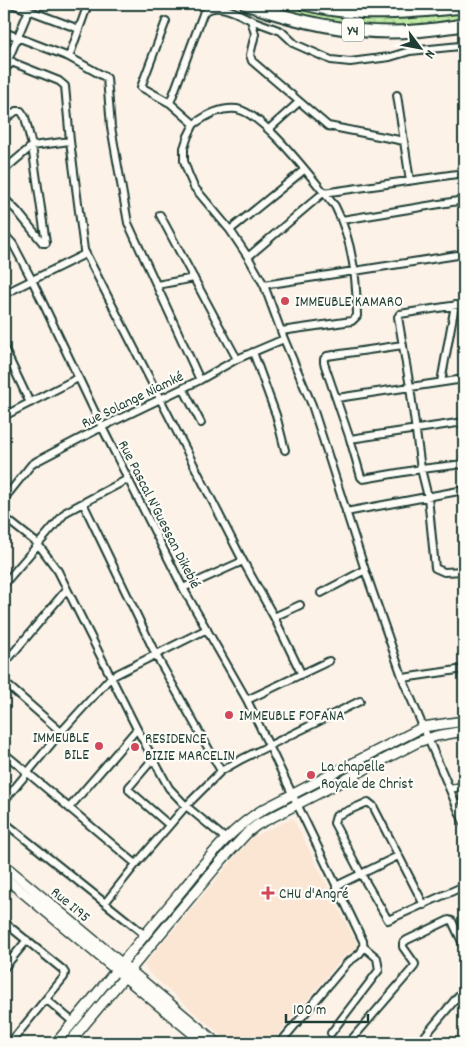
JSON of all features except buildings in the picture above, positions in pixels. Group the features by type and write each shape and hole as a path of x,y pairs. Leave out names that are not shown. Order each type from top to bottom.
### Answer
{"highway":[{"name":"Y4","path":"246,4 297,20 332,28 414,31 464,25"},
{"name":"Y4","path":"304,4 335,10 368,13 464,7"}],"main road":[{"path":"56,1043 118,966 240,825 253,816 423,727 464,721"},
{"path":"69,1043 222,860 248,832 257,825 392,754 427,738 464,731"},
{"path":"214,853 222,860"},
{"name":"Rue I195","path":"4,865 118,966"},
{"name":"Rue I195","path":"4,877 118,966"},
{"path":"118,966 204,1043"},
{"path":"127,974 218,1043"}],"street":[{"path":"12,4 78,29"},
{"path":"68,57 88,4"},
{"path":"170,103 203,14 212,7 218,7 281,31 295,44 332,60 350,62 390,57 410,51 460,46 464,48"},
{"path":"4,69 29,10"},
{"path":"251,20 255,34 250,55 252,61 328,126 404,140"},
{"path":"166,21 141,88 170,103 194,124"},
{"path":"4,32 68,57 107,78 111,127 128,222 200,380"},
{"path":"8,60 59,81 65,86 84,250 243,561 274,617 301,673"},
{"path":"397,95 410,181"},
{"path":"269,129 299,102"},
{"path":"281,331 352,321 357,316 354,270 342,220 335,206 269,129 255,117 238,109 224,109 213,112 194,124 188,136 184,148 184,161 188,173 194,187 230,230 248,256 264,285 281,331 312,405 365,570 403,678 464,823"},
{"path":"4,120 16,111 21,111 25,117 32,146 46,243 42,243 17,211 4,198"},
{"path":"4,170 32,146 70,141"},
{"path":"230,230 304,170"},
{"path":"248,256 323,193 464,173"},
{"path":"342,220 464,200"},
{"path":"160,215 237,359"},
{"name":"Rue Pascal N'Guessan Dikebié","path":"4,234 13,244 32,280 102,427 183,588 247,700 294,795 363,941 364,947 377,958 379,970 331,1033"},
{"path":"4,294 81,256 84,254 84,250"},
{"path":"264,285 464,254"},
{"path":"157,286 194,278"},
{"path":"464,304 399,315 421,469 428,497 435,568 444,572 464,571"},
{"path":"441,382 456,305"},
{"name":"Rue Solange Niamké","path":"4,499 31,465 102,427 200,380 237,359 284,338"},
{"path":"403,345 327,356 324,359 361,477 464,464"},
{"path":"5,352 30,402"},
{"path":"253,352 276,416 285,450"},
{"path":"4,416 78,378"},
{"path":"337,398 464,379"},
{"path":"183,388 201,423"},
{"path":"350,439 464,422"},
{"path":"4,584 66,512 128,479"},
{"path":"346,512 464,490"},
{"path":"83,503 156,655 221,771"},
{"path":"4,517 38,544 58,571 137,729 170,788 186,806 226,839"},
{"path":"183,588 243,561"},
{"path":"321,593 365,570"},
{"path":"4,664 67,589"},
{"path":"274,617 300,605"},
{"path":"4,800 61,732 111,677 207,629"},
{"path":"247,700 329,660"},
{"path":"403,678 464,669"},
{"path":"4,682 61,732"},
{"path":"105,903 186,806 221,771 360,701"},
{"path":"69,808 137,729"},
{"path":"4,753 136,864"},
{"path":"154,759 129,790 170,825"},
{"path":"450,789 464,786"},
{"path":"424,905 373,806 368,802 336,816 334,823 388,920 424,905 464,886"},
{"path":"4,822 145,935"},
{"path":"336,886 398,856"},
{"path":"351,1043 352,1039 414,968 415,964 403,947 407,940 449,920 452,921 464,946"},
{"path":"4,922 63,970 65,974 10,1043"},
{"path":"4,968 27,940"},
{"path":"280,1043 348,962 358,955 364,947"},
{"path":"419,1043 464,989"},
{"path":"46,999 74,1022"}],"shaded area":[{"name":"CHU d'Angré","path":"293,818 359,948 344,956 271,1043 230,1043 149,973 144,965 251,838"}],"green space":[{"path":"270,4 464,4 464,23 382,29 317,27"}],"place":[{"name":"IMMEUBLE KAMARO","path":"285,301"},
{"name":"IMMEUBLE FOFANA","path":"229,715"},
{"name":"IMMEUBLE BILE","path":"99,746"},
{"name":"RESIDENCE BIZIE MARCELIN","path":"135,747"},
{"name":"La chapelle Royale de Christ","path":"311,775"},
{"name":"CHU d'Angré","path":"268,893"}]}
